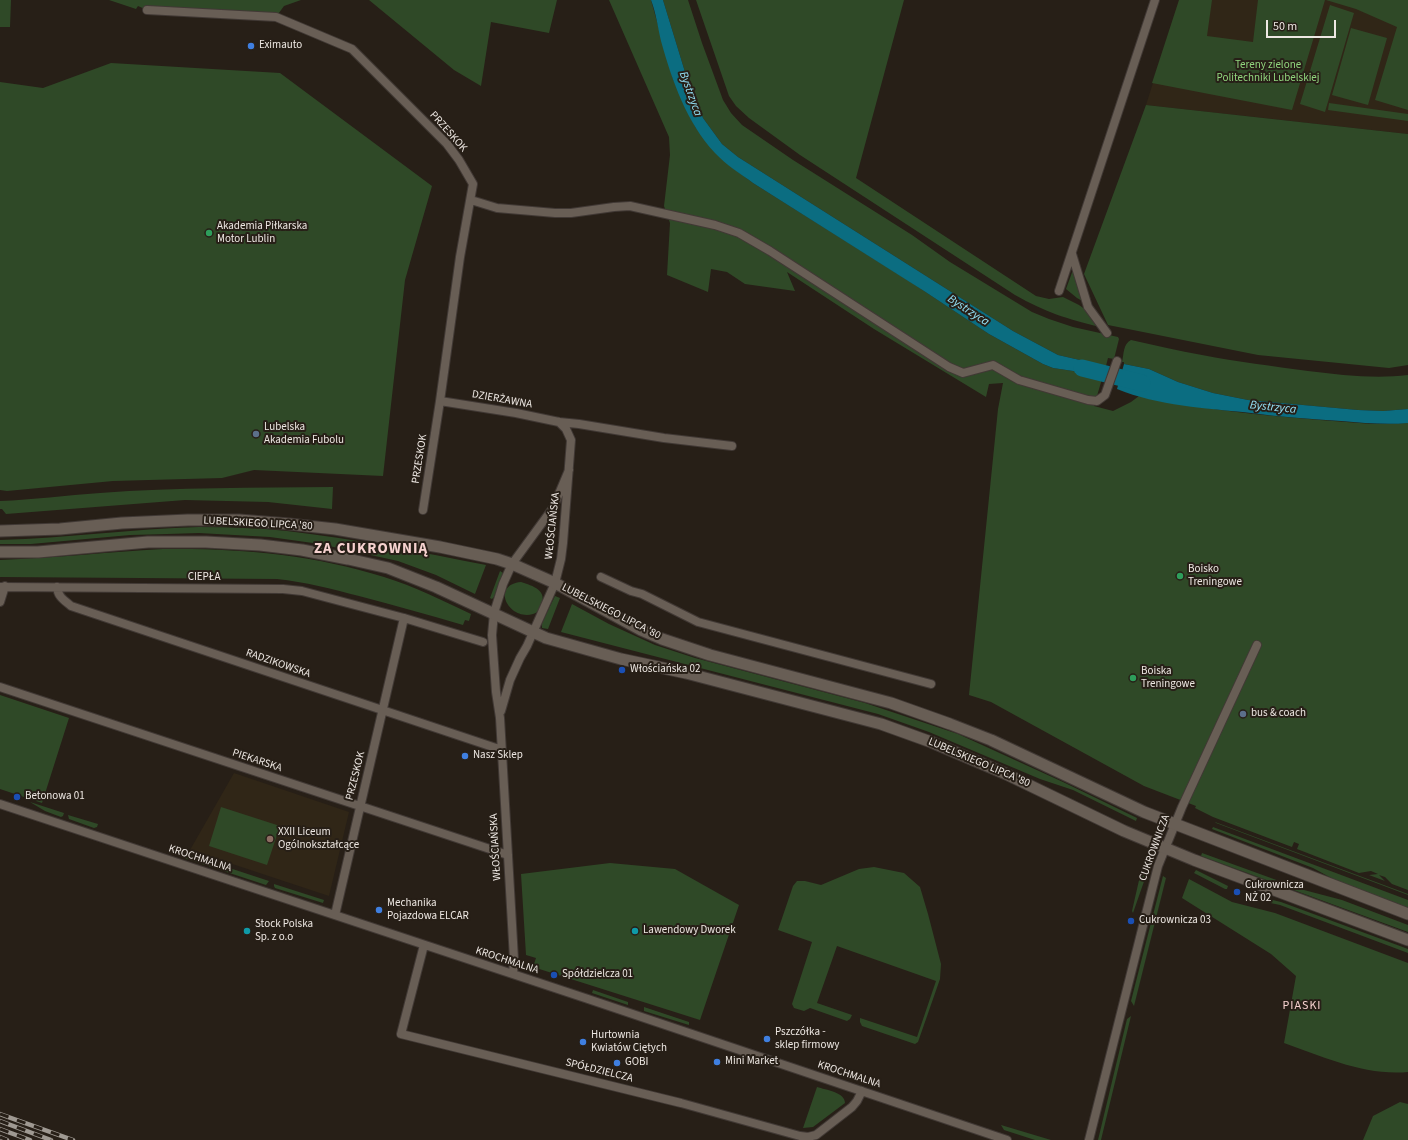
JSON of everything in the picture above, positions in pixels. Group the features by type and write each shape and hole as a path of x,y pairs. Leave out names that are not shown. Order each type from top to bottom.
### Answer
{"main road":[{"name":"LUBELSKIEGO LIPCA '80","path":"0,531 60,529 122,523 188,520 239,520 335,529 461,551 512,564 555,583 640,630 662,639 710,655 891,703 950,724 990,740 1144,812 1408,914"},
{"name":"LUBELSKIEGO LIPCA '80","path":"0,552 38,552 148,542 206,542 260,545 302,550 348,558 388,568 425,582 546,638 621,659 686,673 888,727 931,742 999,771 1124,831 1194,860 1408,940"}],"street":[{"path":"1059,291 1155,0"},
{"name":"PRZESKOK","path":"147,10 276,17 352,49 446,144 459,160 472,184 471,200 460,257 423,510"},
{"path":"471,200 497,208 554,213 571,213 614,206 630,206 715,225 739,233 770,251 949,366 963,373 993,365 1019,380 1092,401 1097,401 1105,395 1117,361"},
{"path":"1072,254 1088,307 1107,333"},
{"name":"DZIERŻAWNA","path":"440,401 516,413 559,422 664,438 732,446"},
{"name":"WŁOŚCIAŃSKA","path":"500,718 502,704 510,680 555,583 561,559 571,440 566,429 559,422"},
{"name":"WŁOŚCIAŃSKA","path":"513,974 514,959 502,750 492,635 494,613 503,584 512,564 553,508 569,470"},
{"path":"601,577 631,591 642,594 698,622 931,684"},
{"path":"0,602 2,586"},
{"name":"CIEPŁA","path":"2,586 56,588 296,590 404,618"},
{"name":"RADZIKOWSKA","path":"56,588 62,599 71,606 502,750"},
{"path":"404,618 483,642"},
{"name":"PRZESKOK","path":"335,915 404,618"},
{"name":"CUKROWNICZA","path":"1089,1140 1156,870 1175,824 1257,645"},
{"name":"PIEKARSKA","path":"0,687 508,855"},
{"name":"KROCHMALNA","path":"0,804 1007,1140"},
{"name":"SPÓŁDZIELCZA","path":"424,945 402,1034 681,1103 808,1137 816,1135 852,1107 862,1091"}],"shaded area":[{"path":"1179,0 1408,0 1408,134 1146,105"},
{"name":"XXII Liceum Ogólnokształcące","path":"234,773 349,812 329,896 190,850"}],"green space":[{"path":"0,0 11,0 10,27 0,27"},
{"path":"109,0 301,0 284,6 276,17 147,10 138,6 136,9"},
{"path":"369,0 557,0 549,33 491,22 481,86 454,70"},
{"path":"609,0 651,0 673,79 687,110 696,128 729,165 753,183 909,281 989,334 1053,368 1073,371 1102,379 1094,406 1113,411 1139,396 1206,408 1274,416 1364,423 1408,423 1408,890 1392,884 1385,877 1379,875 1385,881 1369,875 1378,874 1371,871 1359,873 1297,849 1299,844 1294,842 1292,847 1213,817 1195,808 1196,806 1144,786 991,702 969,695 998,409 1003,383 989,384 986,397 874,329 787,272 795,291 745,284 727,272 711,269 708,292 667,275 670,223 664,206 670,155 669,137"},
{"path":"663,0 688,0 723,100 731,113 742,125 793,160 912,235 950,262 1032,312 1073,327 1118,337 1119,339 1114,359 1108,358 1106,366 1058,355 1013,331 738,157 722,144 703,118 685,72"},
{"path":"696,0 904,0 856,178 1036,296 1049,299 1063,297 1079,305 1089,312 1100,327 1056,314 1015,295 800,155 749,118 736,106 729,96"},
{"name":"Tereny zielone Politechniki Lubelskiej","path":"1179,0 1212,0 1207,36 1253,42 1258,0 1325,0 1292,110 1152,83"},
{"path":"1326,0 1408,0 1408,110 1375,100 1397,27 1356,9"},
{"path":"1330,5 1354,13 1325,112 1300,104"},
{"path":"1351,28 1387,38 1368,105 1332,95"},
{"name":"Akademia Piłkarska Motor Lublin","path":"111,63 280,73 432,186 405,280 383,476 254,470 222,478 113,481 7,491 0,490 0,82 43,88"},
{"path":"1329,103 1408,114 1408,121 1328,110"},
{"path":"1146,105 1408,134 1408,365 1389,368 1258,355 1108,325 1084,274"},
{"path":"1074,267 1084,302 1066,289"},
{"path":"1131,340 1185,352 1242,362 1308,371 1371,377 1408,375 1408,409 1383,411 1358,410 1248,400 1213,393 1178,382 1149,369 1124,364 1124,362 1122,362 1124,350 1126,344"},
{"path":"333,487 332,509 268,502 185,500 6,514 2,509 0,509 0,501 129,491 216,488"},
{"path":"199,527 265,529 312,534 387,546 486,565 475,594 436,575 398,561 320,544 270,537 199,533 130,535 31,544 0,544 0,540"},
{"path":"163,549 247,551 329,563 357,569 395,581 428,594 471,614 469,621 465,620 463,625 339,591 277,579 0,577 0,560"},
{"path":"500,571 503,573 492,599 490,598"},
{"path":"521,582 534,587 541,592 543,596 541,606 534,614 524,615 517,612 510,608 506,602 506,589"},
{"path":"555,596 560,598 548,629 542,628 542,623"},
{"path":"572,604 609,624 655,645 695,658 865,703 958,734 1137,818 1136,821 1073,790 1040,779 929,732 878,714 561,632"},
{"path":"0,695 69,718 42,803 0,789"},
{"path":"30,802 64,813 63,816 61,817 45,811"},
{"path":"221,807 280,826 267,865 209,846"},
{"path":"68,815 98,824 97,827 94,828 69,819"},
{"path":"1215,822 1408,894 1408,895 1216,823"},
{"path":"1213,827 1408,900 1408,908 1335,880 1313,868 1212,829"},
{"path":"1202,853 1304,890 1342,900 1408,925 1408,932 1201,856"},
{"path":"187,854 269,881 266,885 187,859 185,858"},
{"path":"610,863 675,869 739,905 700,1020 533,967 536,958 526,955 521,874"},
{"path":"874,867 904,873 920,887 941,964 940,979 918,1042 915,1044 862,1026 860,1018 917,1037 936,981 837,946 817,1003 852,1015 850,1019 847,1021 810,1008 804,1011 794,1008 792,1004 812,942 778,930 793,886 797,881 805,881 821,885 859,869"},
{"path":"1142,867 1148,870 1133,913 1132,911"},
{"path":"1196,870 1228,886 1227,889 1194,873"},
{"path":"1163,876 1166,878 1134,1006 1131,1001"},
{"path":"1189,879 1232,902 1275,913 1408,963 1408,1072 1376,1071 1360,1068 1284,1043 1296,976 1271,954 1182,898"},
{"path":"274,884 324,900 323,903 275,888"},
{"path":"1260,897 1281,902 1408,949 1408,953 1280,905 1261,901 1259,899"},
{"path":"593,990 628,1002 628,1005 592,993"},
{"path":"644,1007 689,1022 689,1025 644,1011"},
{"path":"1131,1016 1101,1140 1098,1140 1127,1019"},
{"path":"817,1087 839,1094 844,1099 845,1103 813,1127 803,1128"},
{"path":"1400,1102 1408,1104 1408,1140 1363,1140 1373,1116"},
{"path":"1001,1125 1051,1140 1035,1140 1004,1130"}],"water":[{"path":"651,0 663,0 685,72 703,118 722,144 738,157 1013,331 1058,355 1106,366 1102,379 1073,371 1053,368 989,334 753,183 724,161 705,141 696,128 682,101 665,56"},
{"path":"1124,364 1149,369 1178,382 1213,393 1248,400 1358,410 1383,411 1408,409 1408,423 1375,424 1296,418 1166,403 1133,395 1117,389"}],"waterway":[{"name":"Bystrzyca","path":"1082,368 1142,383"}],"railway":[{"path":"0,1114 73,1140"},
{"path":"0,1121 51,1140"},
{"path":"0,1129 30,1140"},
{"path":"0,1137 7,1140"}],"place":[{"name":"Eximauto","path":"251,46"},
{"name":"Akademia Piłkarska Motor Lublin","path":"209,233"},
{"name":"Lubelska Akademia Fubolu","path":"256,434"},
{"name":"Boisko Treningowe","path":"1180,576"},
{"name":"Włościańska 02","path":"622,670"},
{"name":"Boiska Treningowe","path":"1133,678"},
{"name":"bus & coach","path":"1243,714"},
{"name":"Nasz Sklep","path":"465,756"},
{"name":"Betonowa 01","path":"17,797"},
{"name":"XXII Liceum Ogólnokształcące","path":"270,839"},
{"name":"Cukrownicza NŻ 02","path":"1237,892"},
{"name":"Mechanika Pojazdowa ELCAR","path":"379,910"},
{"name":"Cukrownicza 03","path":"1131,921"},
{"name":"Stock Polska Sp. z o.o","path":"247,931"},
{"name":"Lawendowy Dworek","path":"635,931"},
{"name":"Spółdzielcza 01","path":"554,975"},
{"name":"Pszczółka - sklep firmowy","path":"767,1039"},
{"name":"Hurtownia Kwiatów Ciętych","path":"583,1042"},
{"name":"Mini Market","path":"717,1062"},
{"name":"GOBI","path":"617,1063"}],"district":[{"name":"ZA CUKROWNIĄ","path":"371,550"},
{"name":"PIASKI","path":"1302,1006"}]}
